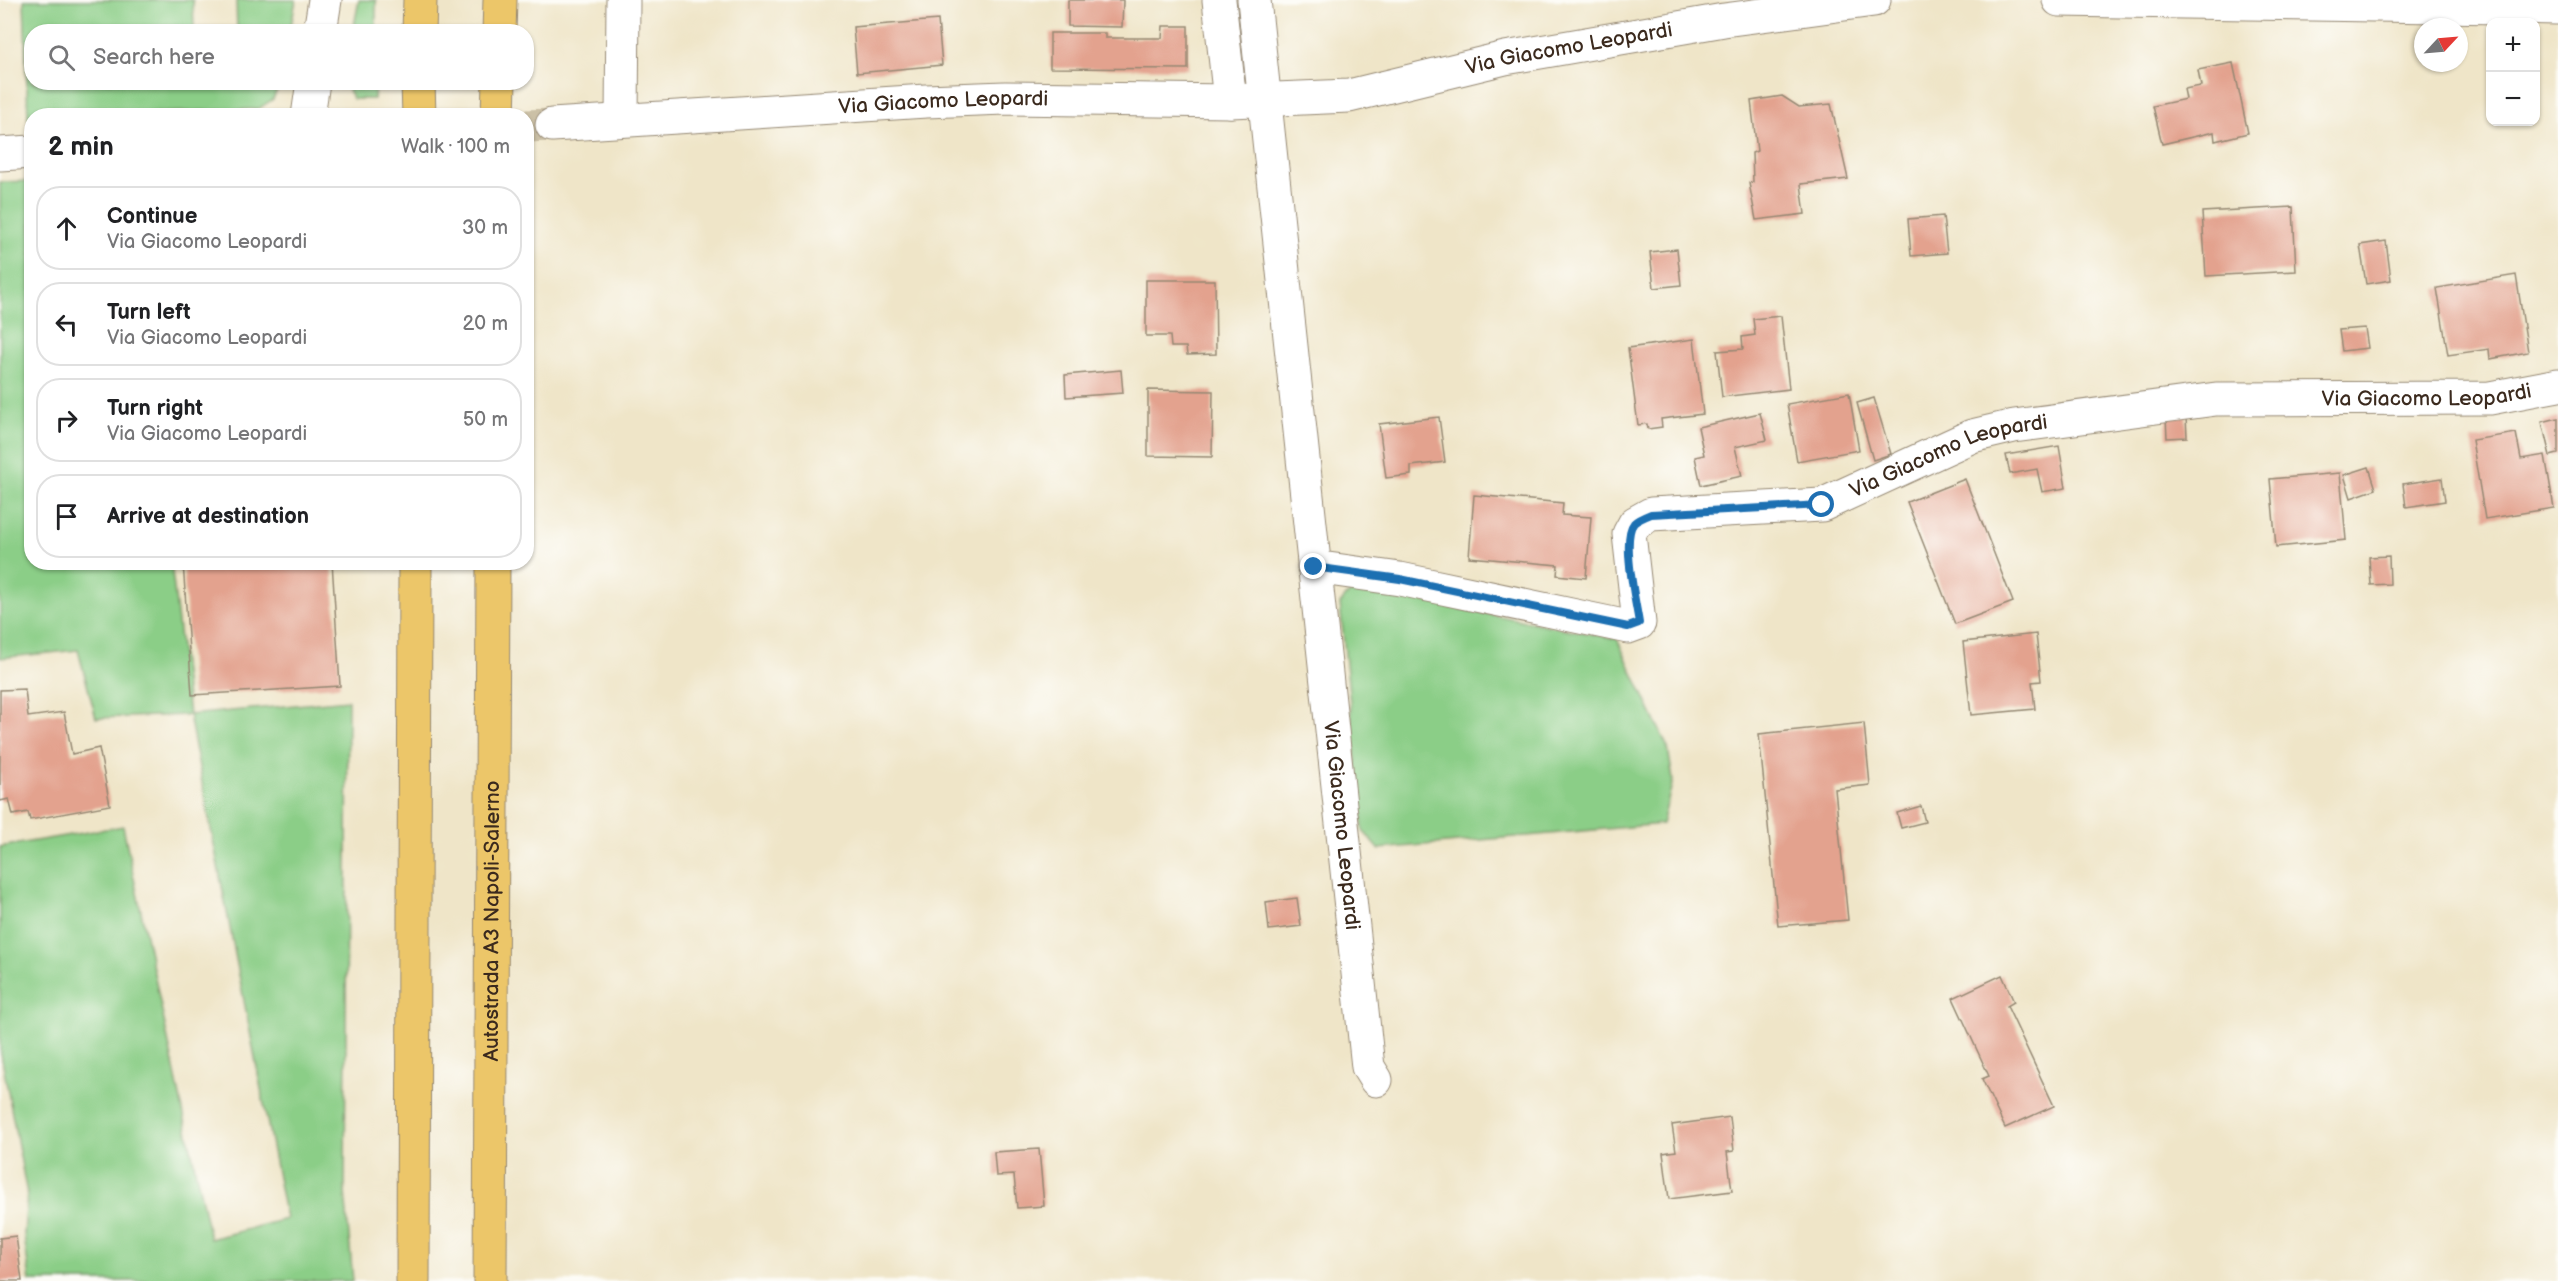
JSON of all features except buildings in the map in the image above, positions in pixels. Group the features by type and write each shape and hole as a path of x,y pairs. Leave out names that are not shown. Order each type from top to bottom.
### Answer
{"highway":[{"path":"419,24 420,0"},
{"path":"500,0 500,24"},
{"path":"418,90 418,108"},
{"path":"498,108 499,90"},
{"path":"413,1281 415,570"},
{"name":"Autostrada A3 Napoli-Salerno","path":"490,1281 493,570"}],"street":[{"path":"321,24 325,0"},
{"path":"622,119 623,0"},
{"path":"1219,0 1230,101"},
{"name":"Via Giacomo Leopardi","path":"1254,0 1368,1067 1376,1080"},
{"name":"Via Giacomo Leopardi","path":"552,125 983,99 1230,101 1349,96 1505,58 1724,20 1874,0"},
{"path":"2059,0 2558,9"},
{"path":"309,108 312,90"},
{"path":"0,154 24,152"},
{"name":"Via Giacomo Leopardi","path":"1314,567 1400,579 1628,627 1639,623 1629,534 1635,523 1651,514 1822,505 1972,436 2014,426 2216,399 2490,398 2558,385"}],"green space":[{"path":"24,0 193,0 194,24 25,24"},
{"path":"236,0 296,0 291,24 237,24"},
{"path":"359,0 376,0 376,24 354,24"},
{"path":"27,90 277,90 273,99 260,108 28,108"},
{"path":"348,90 375,90 374,99 353,99"},
{"path":"24,181 24,570 172,570 189,715 96,718 78,650 0,658 0,182"},
{"path":"1361,589 1617,639 1668,748 1673,780 1662,824 1379,849 1363,831 1340,604 1347,595"},
{"path":"348,700 345,1192 353,1281 30,1281 24,1235 27,1194 0,1049 0,847 123,826 210,1239 286,1219 189,715"}],"tunnel":[{"path":"534,126 552,125"}],"route":[{"path":"1314,567 1400,579 1628,627 1639,623 1629,550 1629,534 1635,523 1651,514 1822,505"}]}
